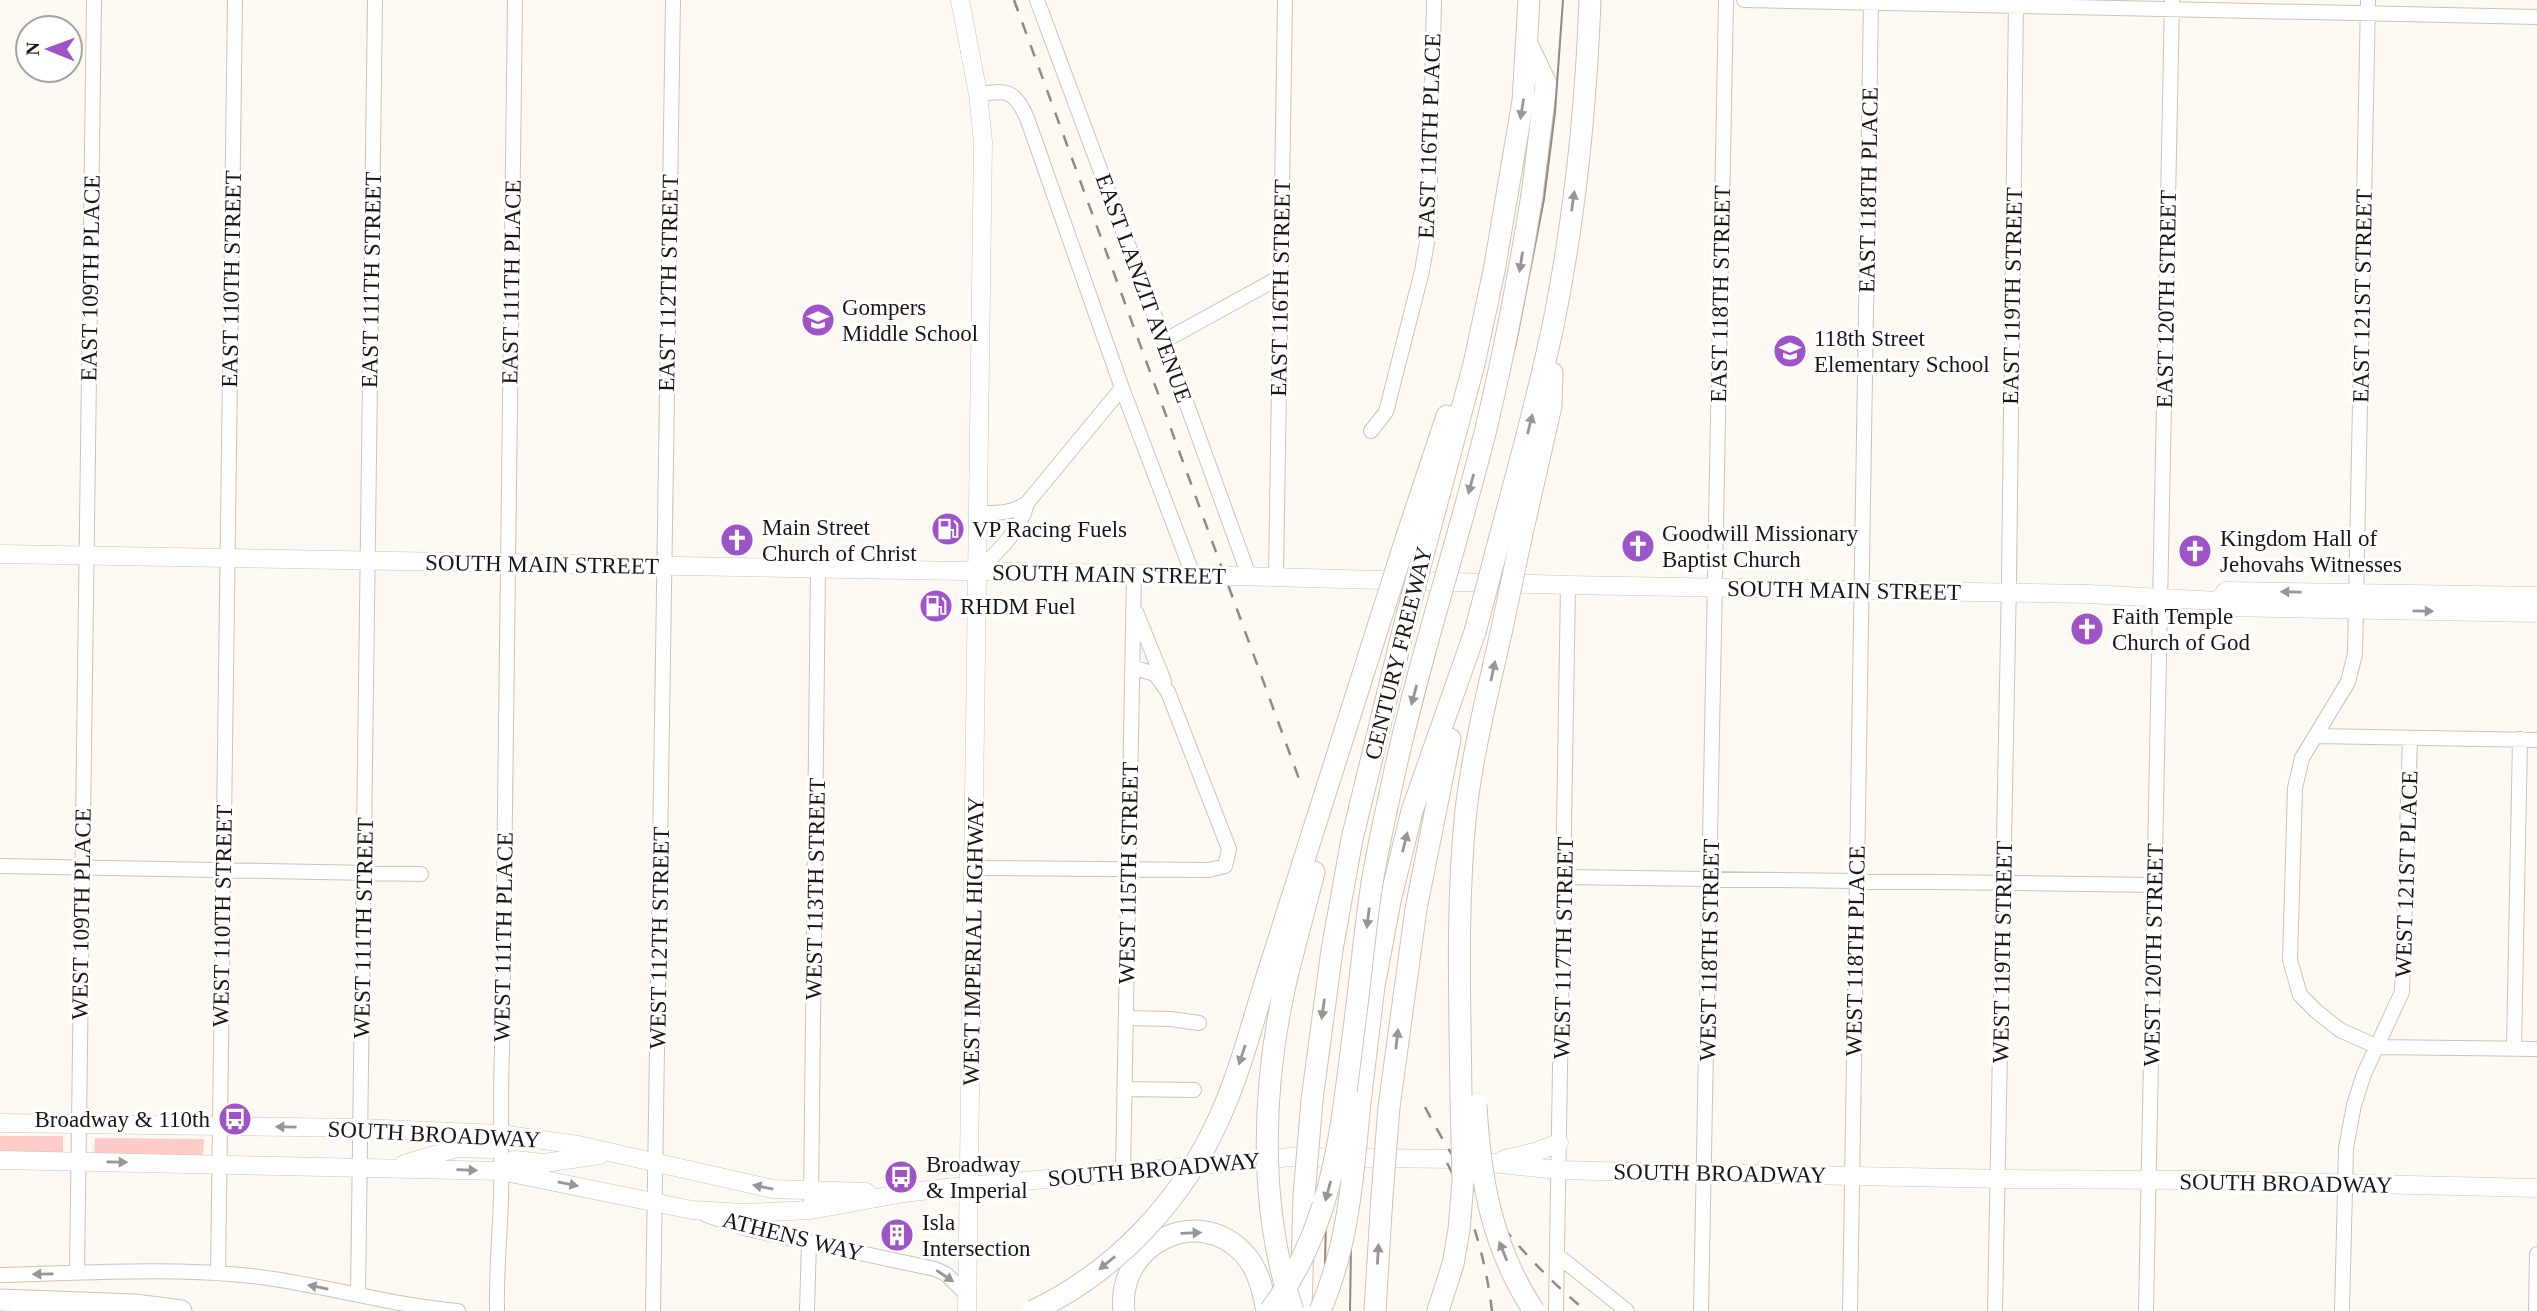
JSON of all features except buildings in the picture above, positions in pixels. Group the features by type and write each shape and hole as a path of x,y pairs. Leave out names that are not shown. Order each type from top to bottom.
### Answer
{"highway":[{"name":"CENTURY FREEWAY","path":"1301,1311 1305,1183 1312,1100 1328,976 1352,839 1403,631 1417,536 1474,364 1494,271 1523,101 1529,0"},
{"path":"1438,1311 1453,1264 1463,1181 1468,1101 1474,805 1485,710 1501,633 1511,538 1530,427 1554,319 1578,164 1590,0"},
{"path":"1268,1311 1303,1257 1322,1213 1332,1179 1372,883 1392,786 1484,434 1515,303 1546,84 1526,41"},
{"path":"1033,1311 1075,1287 1111,1261 1142,1232 1184,1181 1206,1145 1279,970 1325,831 1334,767 1377,630 1417,536"},
{"path":"1320,1311 1338,1263 1349,1213 1374,986 1390,901 1412,811 1511,538"},
{"path":"1375,1311 1389,1107 1404,990 1424,862 1475,632"},
{"path":"1279,970 1269,1156 1275,1238 1293,1311"},
{"path":"1468,1101 1489,1212 1508,1265 1534,1311"},
{"path":"1124,1311 1124,1287 1139,1256 1150,1245 1163,1238 1184,1232 1205,1233 1226,1240 1243,1253 1259,1279 1268,1311"},
{"path":"0,1300 135,1306 181,1311"}],"main road":[{"name":"WEST IMPERIAL HIGHWAY","path":"960,0 978,94 983,142 967,1303"},
{"name":"SOUTH MAIN STREET","path":"0,554 1249,576 1568,585 2089,594 2218,601 2226,591 2537,613"},
{"name":"SOUTH MAIN STREET","path":"2355,601 2537,596"},
{"name":"SOUTH BROADWAY","path":"0,1123 360,1128 501,1134 656,1161 721,1179 773,1189 904,1193"},
{"path":"387,1168 457,1148 491,1149 496,1146 501,1134"},
{"path":"1491,1163 1559,1143"},
{"path":"501,1171 514,1160 544,1163 588,1155 621,1154"},
{"name":"SOUTH BROADWAY","path":"0,1160 501,1171 692,1210 770,1214 811,1210 904,1193 1291,1157 1454,1160 1558,1170 2537,1188"}],"street":[{"name":"EAST 109TH PLACE","path":"85,556 94,0"},
{"name":"EAST 110TH STREET","path":"228,558 235,0"},
{"name":"EAST 111TH STREET","path":"367,561 375,0"},
{"name":"EAST 111TH PLACE","path":"507,563 515,0"},
{"name":"EAST 112TH STREET","path":"664,566 673,0"},
{"name":"EAST LANZIT AVENUE","path":"1037,0 1249,576"},
{"name":"EAST 116TH STREET","path":"1276,577 1285,0"},
{"name":"EAST 116TH PLACE","path":"1371,431 1386,412 1422,271 1429,230 1434,0"},
{"name":"EAST 118TH STREET","path":"1715,588 1726,0"},
{"path":"1744,0 2368,6 2537,17"},
{"name":"EAST 118TH PLACE","path":"1861,590 1871,2"},
{"name":"EAST 119TH STREET","path":"2008,593 2016,3"},
{"name":"EAST 120TH STREET","path":"2159,599 2172,4"},
{"name":"EAST 121ST STREET","path":"2368,6 2355,654 2348,682 2302,758 2295,788 2290,960 2300,995 2316,1011 2340,1030 2378,1047"},
{"path":"978,94 1010,92 1027,118 1122,388 1194,575"},
{"path":"1164,341 1280,277"},
{"path":"978,513 1008,512 1027,503 1122,388"},
{"path":"977,572 1001,548 1024,518 1027,503"},
{"name":"WEST 109TH PLACE","path":"77,1273 85,556"},
{"name":"WEST 110TH STREET","path":"218,1273 228,558"},
{"name":"WEST 111TH STREET","path":"358,1295 367,561"},
{"name":"WEST 111TH PLACE","path":"497,1311 501,1171 499,1117 507,563"},
{"name":"WEST 112TH STREET","path":"653,1311 664,566"},
{"name":"WEST 113TH STREET","path":"811,1210 818,568"},
{"name":"WEST 115TH STREET","path":"1122,1172 1134,574"},
{"name":"WEST 117TH STREET","path":"1556,1311 1568,585"},
{"name":"WEST 118TH STREET","path":"1701,1311 1715,588"},
{"name":"WEST 118TH PLACE","path":"1850,1311 1861,590"},
{"name":"WEST 119TH STREET","path":"1995,1311 2008,593"},
{"name":"WEST 120TH STREET","path":"2146,1311 2159,599"},
{"path":"974,867 1209,870 1225,866 1229,849 1133,606"},
{"path":"1132,667 1154,674 1168,692"},
{"path":"2315,736 2537,740"},
{"name":"WEST 121ST PLACE","path":"2342,1311 2346,1148 2354,1105 2364,1074 2402,992 2410,738"},
{"path":"2514,1048 2521,739"},
{"path":"0,866 421,874"},
{"path":"1564,877 2155,885"},
{"path":"1126,1018 1160,1018 1199,1023"},
{"path":"2378,1047 2537,1049"},
{"path":"1124,1089 1194,1090"},
{"name":"ATHENS WAY","path":"692,1210 748,1229 935,1269 946,1274 967,1303"},
{"path":"807,1311 808,1242"},
{"path":"2536,1311 2537,1254"},
{"path":"1557,1255 1627,1311"},
{"path":"0,1275 218,1273 289,1282 417,1307 458,1311"}],"shaded area":[{"path":"0,1136 63,1136 63,1154 0,1154"},
{"path":"95,1138 204,1139 203,1157 94,1156"}],"tram line":[{"path":"1324,1311 1326,1217 1331,1153 1354,998 1375,882 1516,343 1544,199 1555,112 1563,0"},
{"path":"1350,1311 1356,1096 1370,968"}],"railway":[{"path":"1014,0 1302,787"},
{"path":"1425,1107 1457,1163 1495,1217 1538,1266 1586,1311"},
{"path":"1447,1163 1476,1235 1492,1311"}],"place":[{"name":"Gompers Middle School","path":"818,320"},
{"name":"118th Street Elementary School","path":"1790,351"},
{"name":"VP Racing Fuels","path":"948,529"},
{"name":"Main Street Church of Christ","path":"737,540"},
{"name":"Goodwill Missionary Baptist Church","path":"1638,546"},
{"name":"Kingdom Hall of Jehovahs Witnesses","path":"2195,551"},
{"name":"RHDM Fuel","path":"936,606"},
{"name":"Faith Temple Church of God","path":"2087,629"},
{"name":"Broadway & 110th","path":"235,1119"},
{"name":"Broadway & Imperial","path":"901,1177"},
{"name":"Isla Intersection","path":"897,1235"}]}
